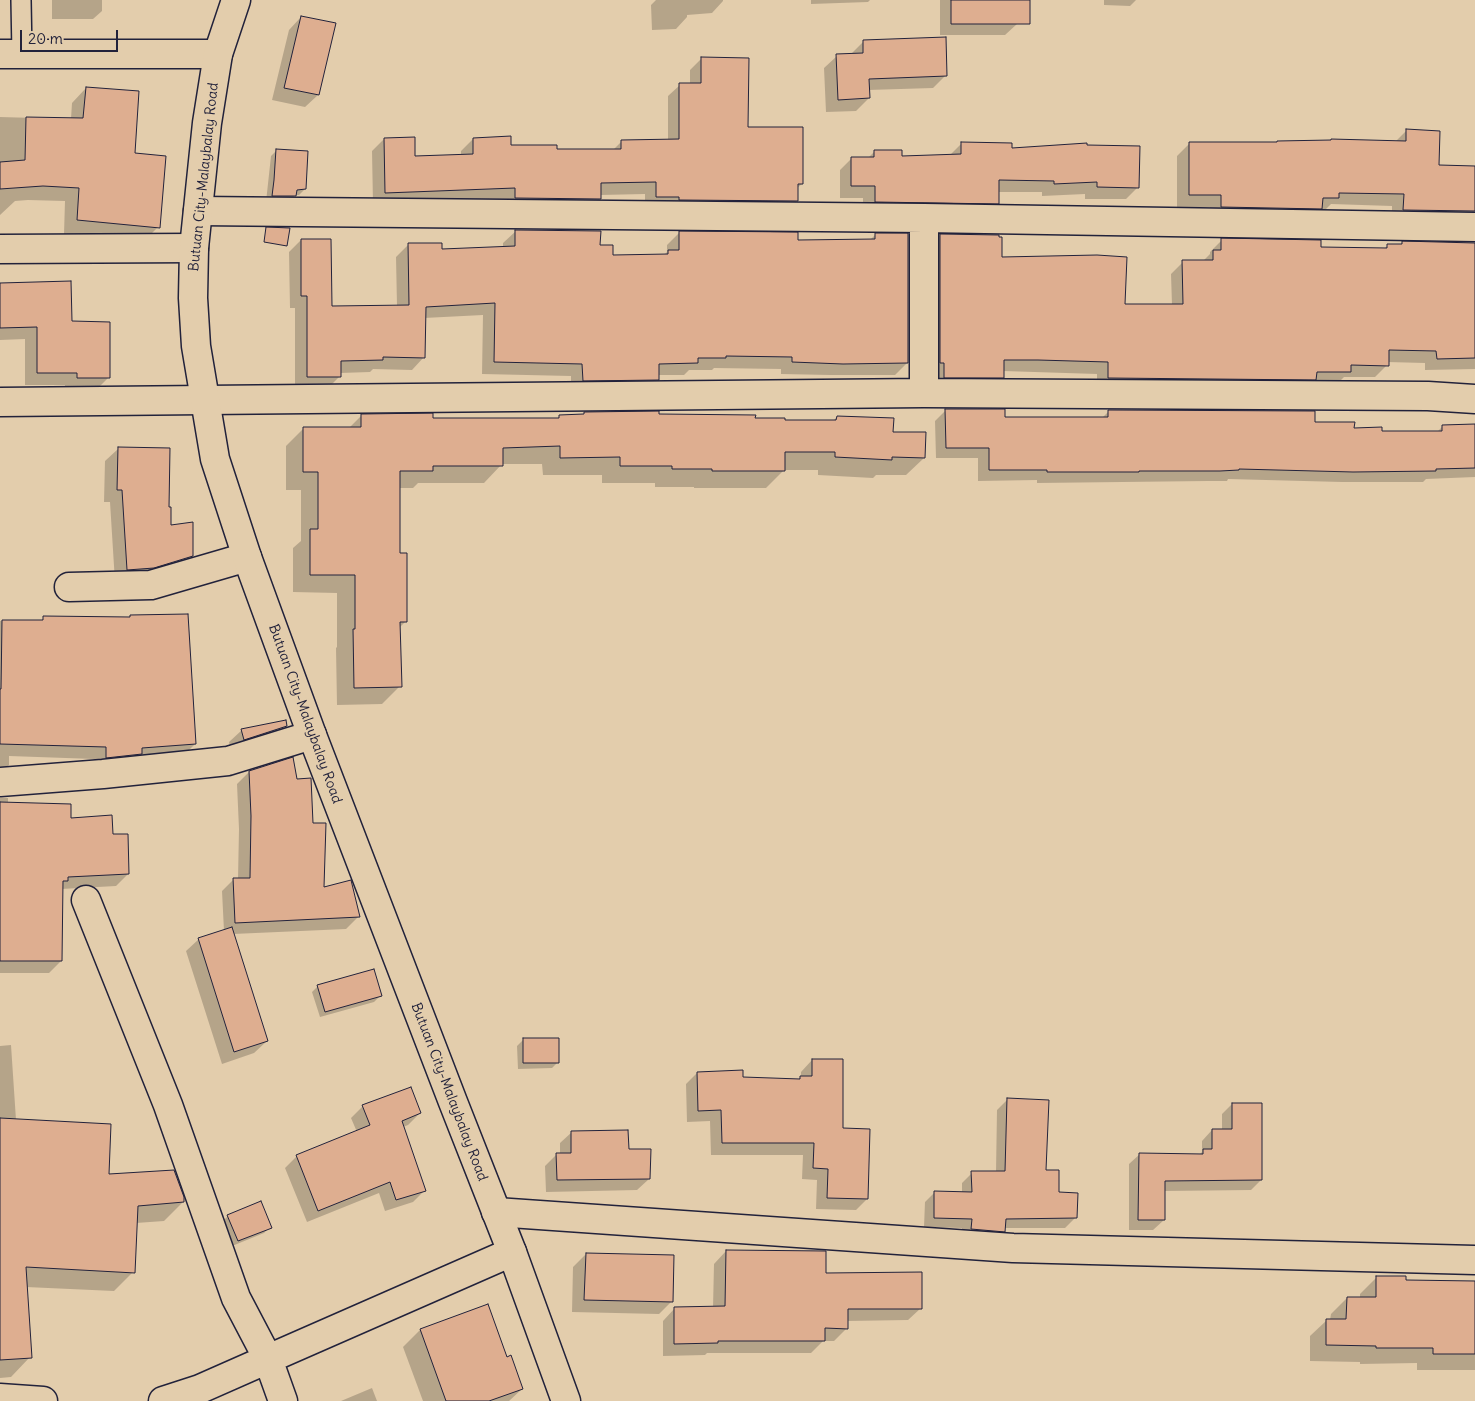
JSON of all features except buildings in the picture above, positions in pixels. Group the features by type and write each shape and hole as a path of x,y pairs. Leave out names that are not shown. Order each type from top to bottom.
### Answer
{"street":[{"name":"Butuan City-Malaybalay Road","path":"236,0 218,54 207,123 194,248 193,298 196,346 215,459 247,557 312,735 512,1252 566,1401"},
{"path":"11,54 218,54"},
{"path":"198,211 924,218 1475,228"},
{"path":"924,218 924,393"},
{"path":"0,249 194,248"},
{"path":"0,402 924,393 1428,396 1475,399"},
{"path":"68,587 151,584 247,557"},
{"path":"0,782 228,761 312,735"},
{"path":"86,900 168,1105 236,1298 268,1359 283,1401"},
{"path":"496,1212 1013,1248 1475,1260"},
{"path":"163,1401 200,1389 512,1252"},
{"path":"0,1398 43,1401"}],"lane":[{"path":"11,54 21,0"}]}
